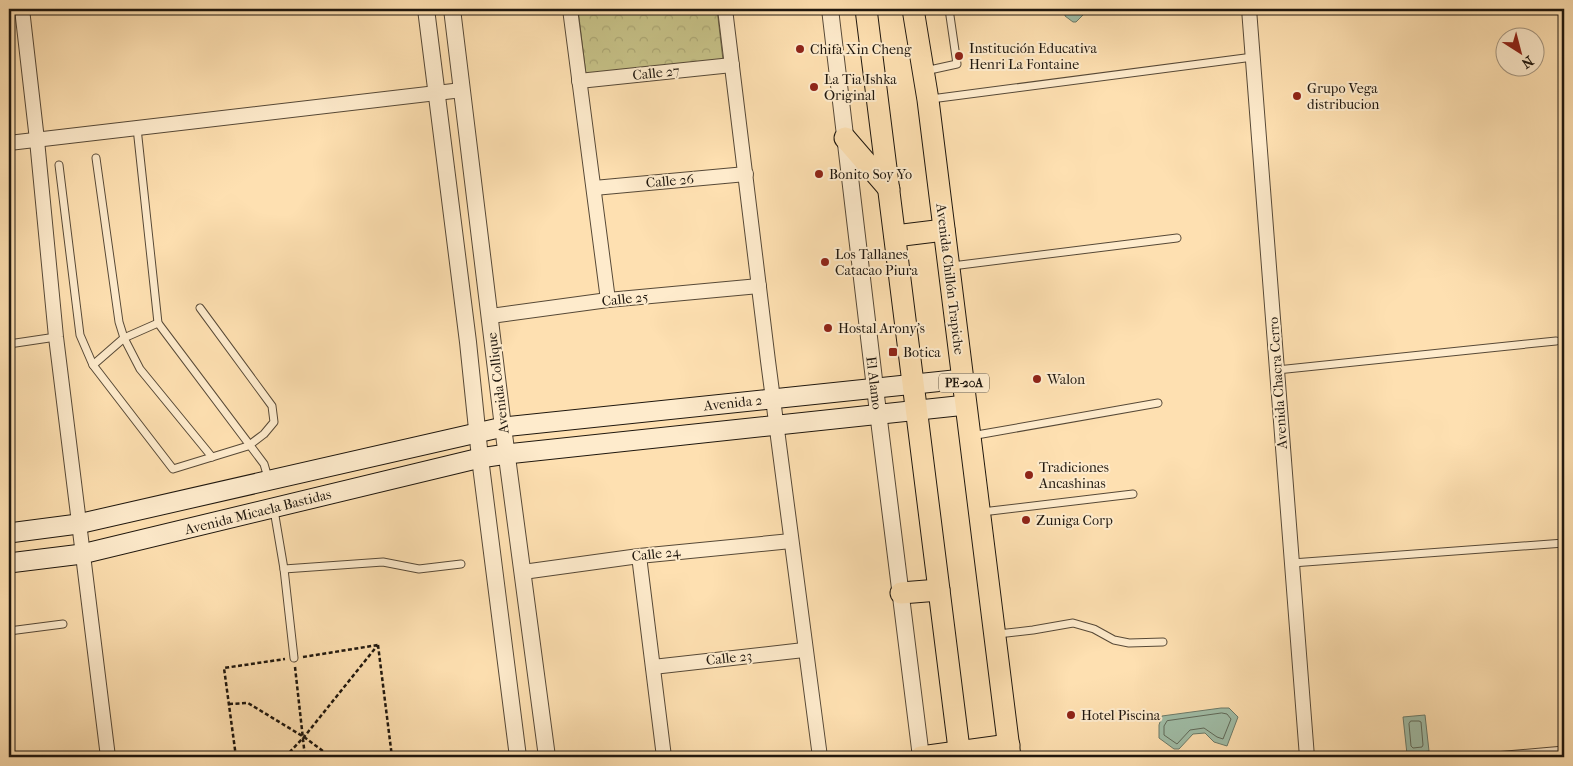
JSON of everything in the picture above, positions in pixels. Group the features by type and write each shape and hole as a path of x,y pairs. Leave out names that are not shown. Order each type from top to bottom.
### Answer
{"main road":[{"path":"866,9 959,754"},
{"name":"Avenida Chillón Trapiche","path":"913,9 928,100 1010,751"},
{"path":"846,138 889,189"},
{"path":"895,236 944,230"},
{"name":"Avenida 2","path":"503,427 963,379"},
{"name":"Avenida 2","path":"507,454 966,405"},
{"name":"Avenida Micaela Bastidas","path":"9,533 78,524 478,431 503,427"},
{"path":"401,450 409,452 416,462 415,469 410,475"},
{"name":"Avenida Micaela Bastidas","path":"9,563 82,554 480,458 507,454"},
{"path":"269,481 274,508"},
{"path":"901,593 939,590"},
{"path":"921,757 1010,751"}],"street":[{"path":"22,9 56,337 108,757"},
{"path":"426,9 518,757"},
{"name":"Avenida Collique","path":"452,9 491,316 503,427 547,757"},
{"path":"570,9 608,300"},
{"path":"725,9 804,650 820,757"},
{"name":"El Alamo","path":"830,9 921,757"},
{"name":"Avenida Chacra Cerro","path":"1249,9 1307,757"},
{"name":"Calle 27","path":"579,81 732,65"},
{"path":"9,143 462,90"},
{"name":"Calle 26","path":"594,188 746,174"},
{"name":"Calle 25","path":"491,316 608,300 759,286"},
{"name":"Calle 24","path":"522,572 639,556 791,541"},
{"path":"639,556 664,757"},
{"name":"Calle 23","path":"653,666 804,650"}],"lane":[{"path":"922,72 957,64 949,9"},
{"path":"928,100 1253,57"},
{"path":"137,128 158,323 248,446 264,464 269,481"},
{"path":"96,158 119,322 124,338 140,369 212,457"},
{"path":"59,165 80,335 92,365 173,469 248,446 264,434 274,422 272,406 200,308"},
{"path":"949,266 1177,238"},
{"path":"92,365 124,338 158,323"},
{"path":"9,344 56,337"},
{"path":"1277,370 1556,342"},
{"path":"970,436 1158,403"},
{"path":"980,512 1133,494"},
{"path":"274,508 284,569 294,658"},
{"path":"1292,563 1564,544"},
{"path":"284,569 383,562 419,569 462,564"},
{"path":"995,634 1073,623 1094,629 1114,640 1129,643 1163,642"},
{"path":"9,631 63,624"},
{"path":"1484,757 1564,750"}],"path":[{"path":"236,757 224,668 378,645"},
{"path":"285,757 304,737 378,645"},
{"path":"378,645 392,757"},
{"path":"294,658 305,757"},
{"path":"229,704 248,703 304,737 331,757"}],"green space":[{"path":"578,9 717,9 723,60 586,75"}],"water":[{"path":"1065,9 1083,9 1083,15 1076,22 1073,22 1065,16"},
{"path":"1229,708 1238,717 1227,746 1214,742 1205,733 1193,734 1179,749 1174,749 1159,738 1159,725 1162,716"},
{"path":"1425,715 1429,751 1407,754 1403,717"}],"place":[{"name":"Chifa Xin Cheng","path":"800,49"},
{"name":"Institución Educativa Henri La Fontaine","path":"959,56"},
{"name":"La Tia Ishka Original","path":"814,87"},
{"name":"Grupo Vega distribucion","path":"1297,96"},
{"name":"Bonito Soy Yo","path":"819,174"},
{"name":"Los Tallanes Catacao Piura","path":"825,262"},
{"name":"Hostal Arony's","path":"828,328"},
{"name":"Botica","path":"893,352"},
{"name":"Walon","path":"1037,379"},
{"name":"Tradiciones Ancashinas","path":"1029,475"},
{"name":"Zuniga Corp","path":"1026,520"},
{"name":"Hotel Piscina","path":"1071,715"}]}
